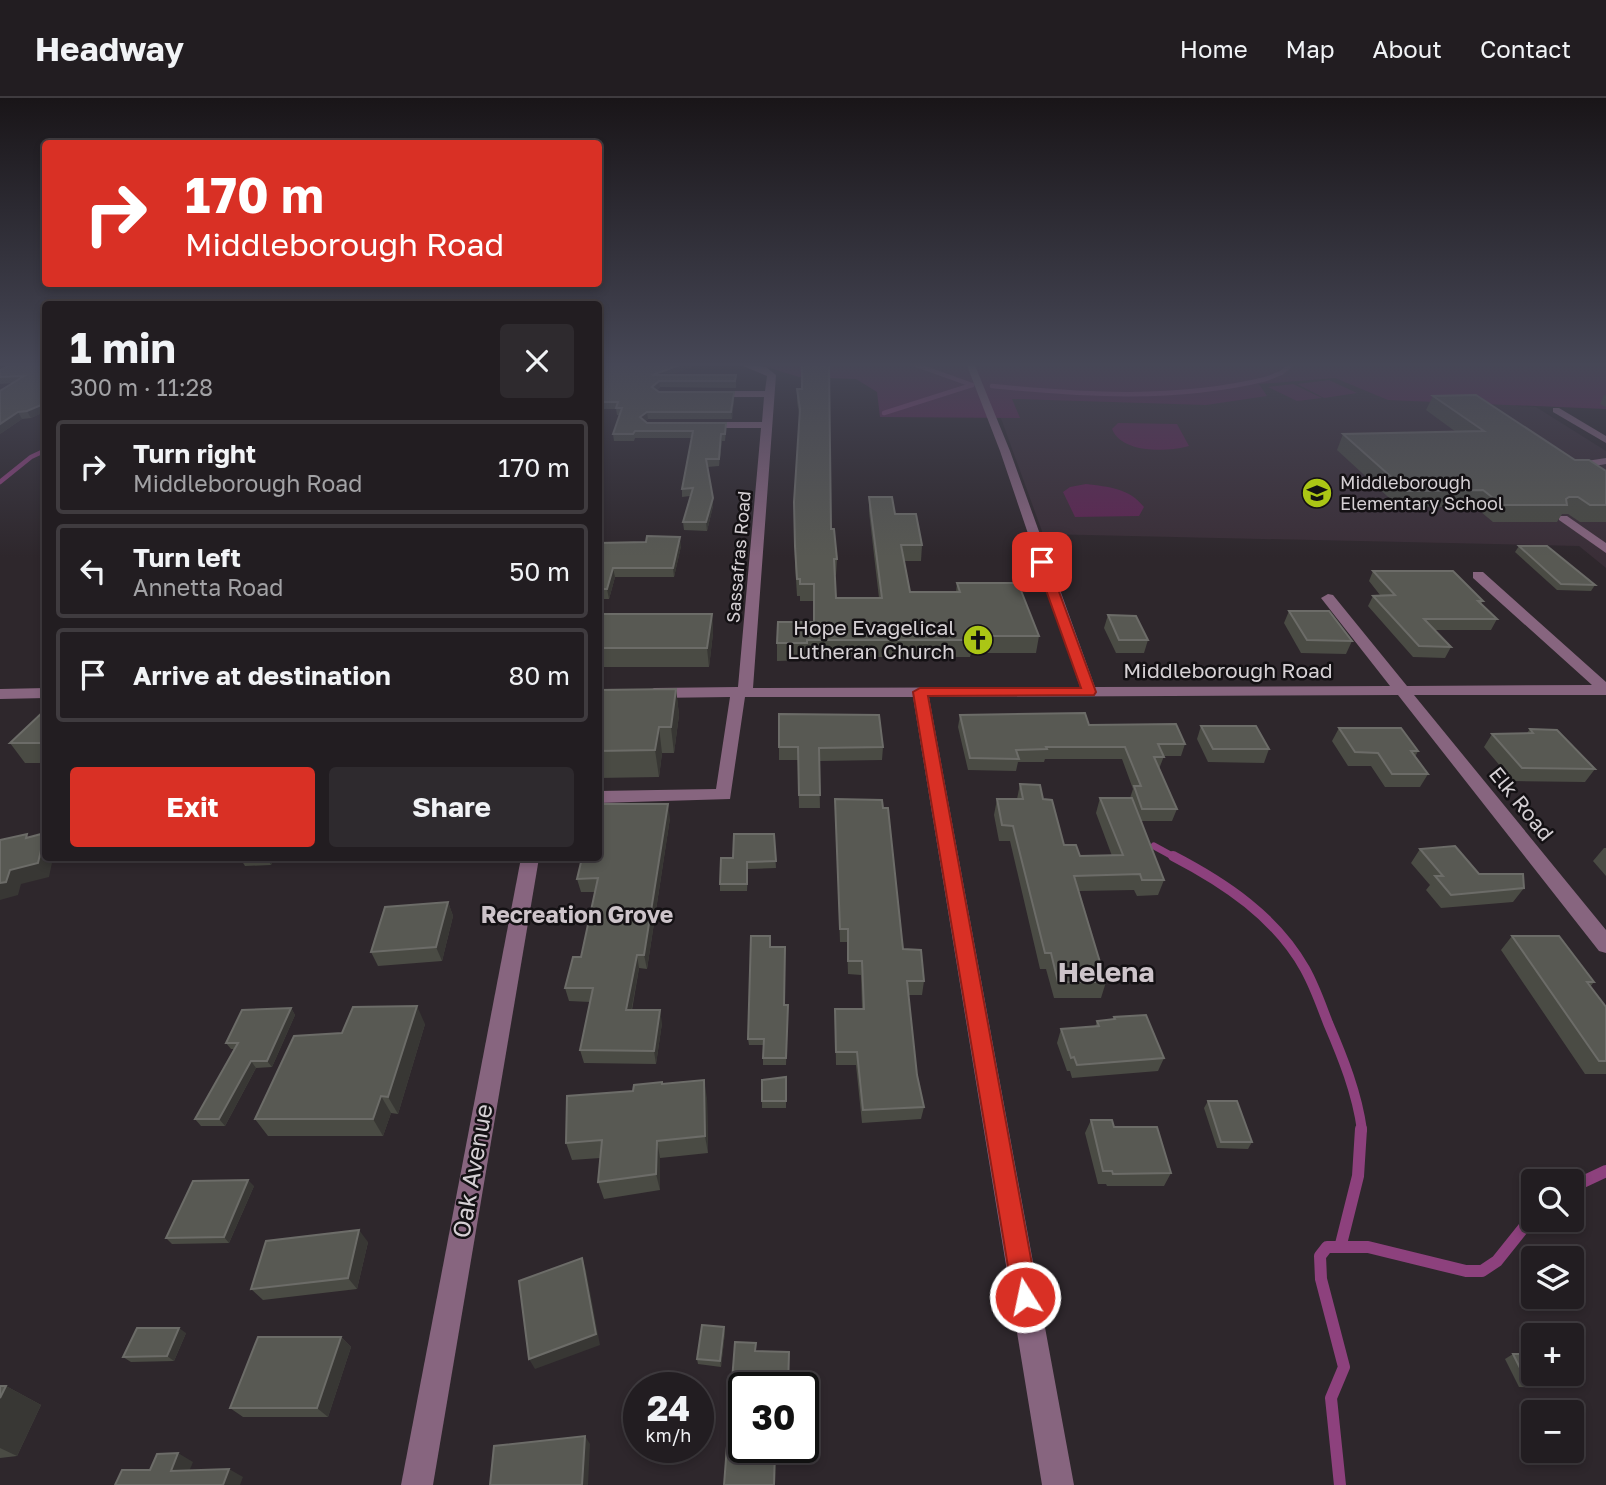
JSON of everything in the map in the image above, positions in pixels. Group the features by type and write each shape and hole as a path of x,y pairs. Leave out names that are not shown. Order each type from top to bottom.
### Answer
{"street":[{"name":"Sassafras Road","path":"602,797 724,795 742,692 767,428"},
{"path":"995,428 1089,692"},
{"path":"1586,428 1606,440"},
{"path":"1606,461 1584,464 1582,471 1606,489"},
{"path":"1563,518 1606,549"},
{"path":"1478,575 1606,690"},
{"name":"Elk Road","path":"1328,597 1606,945"},
{"name":"Middleborough Road","path":"640,693 1606,690"},
{"path":"920,692 1058,1485"},
{"path":"0,694 42,693"},
{"name":"Oak Avenue","path":"417,1485 529,861"}],"shaded area":[{"name":"Middleborough Elementary School","path":"1004,428 1569,428 1606,451 1606,568 1579,546 1043,534"},
{"path":"1179,428 1189,446 1158,450 1135,447 1117,437 1112,429"},
{"path":"1086,484 1125,492 1144,507 1139,516 1075,517 1063,492 1070,487"}],"building":[{"path":"615,428 726,428 725,434 721,434 719,459 706,459 713,498 706,522 683,522 693,488 682,489 693,431 635,431 633,434 613,434"},
{"path":"799,428 830,428 831,529 834,529 837,559 834,559 836,598 882,598 869,497 892,497 895,514 916,514 922,545 901,545 910,592 960,592 957,583 1018,583 1039,636 972,636 973,640 807,640 807,643 777,643 778,622 814,622 814,584 800,584 800,579 797,579 794,502"},
{"path":"1479,428 1526,428 1575,460 1589,460 1606,471 1606,505 1590,505 1578,497 1569,497 1566,499 1567,505 1502,505 1483,490 1407,491 1343,434 1484,431"},
{"path":"647,536 680,537 673,568 613,568 607,589 602,589 602,543 646,542"},
{"path":"1519,546 1547,546 1595,585 1561,584"},
{"path":"1373,571 1453,571 1497,619 1424,619 1451,647 1419,646 1373,596 1395,595"},
{"path":"1289,611 1329,611 1352,641 1307,640"},
{"path":"602,614 712,614 707,648 602,648"},
{"path":"1108,615 1136,616 1148,640 1119,640"},
{"path":"676,689 671,727 659,727 655,750 602,751 602,690"},
{"path":"42,713 42,743 10,743"},
{"path":"1085,713 1089,725 1176,724 1185,744 1158,744 1164,757 1154,757 1177,809 1142,809 1134,786 1141,786 1125,747 1046,747 1047,749 1016,750 1019,759 970,758 960,715"},
{"path":"779,714 879,715 883,747 819,748 820,795 799,795 798,747 779,747"},
{"path":"1201,726 1256,726 1269,749 1213,749"},
{"path":"1339,728 1401,728 1418,751 1411,751 1428,774 1392,774 1378,753 1355,752"},
{"path":"1530,729 1557,730 1595,769 1522,768 1492,734 1533,733"},
{"path":"1020,784 1040,785 1043,799 1052,800 1064,845 1076,845 1080,856 1123,855 1100,798 1132,798 1164,880 1142,880 1140,874 1074,876 1106,982 1058,982 1051,953 1045,953 1013,826 1002,825 997,799 1023,799"},
{"path":"835,799 882,800 883,808 888,808 903,949 921,950 924,981 907,981 917,1075 924,1107 863,1110 857,1052 836,1052 835,1009 864,1009 862,961 848,961 848,929 840,929"},
{"path":"602,804 668,804 644,955 637,955 626,1010 660,1010 654,1051 580,1050 593,988 565,988 573,957 581,957 598,878 577,879 581,861 602,861"},
{"path":"27,834 26,838 42,834 38,863 10,870 6,882 0,883 0,840"},
{"path":"734,834 774,834 776,861 747,862 747,884 720,884 721,858 733,858"},
{"path":"1455,846 1479,874 1523,874 1524,888 1451,895 1435,876 1443,876 1420,849"},
{"path":"448,902 436,947 371,952 385,907"},
{"path":"751,936 770,936 770,947 785,947 784,1005 788,1005 786,1058 763,1058 764,1039 748,1039"},
{"path":"1512,936 1559,936 1594,982 1587,982 1606,1007 1606,1061 1599,1061"},
{"path":"417,1006 388,1097 381,1096 373,1119 255,1119 294,1036 342,1033 353,1007"},
{"path":"291,1008 267,1061 251,1061 219,1119 195,1119 238,1043 226,1043 242,1010"},
{"path":"1146,1015 1164,1058 1077,1065 1074,1057 1071,1058 1061,1029 1099,1026 1097,1021 1115,1019 1114,1017"},
{"path":"786,1077 786,1101 762,1101 762,1080"},
{"path":"704,1080 705,1136 657,1141 656,1174 598,1182 602,1140 566,1143 567,1096 633,1091 634,1085"},
{"path":"1208,1101 1237,1101 1252,1142 1221,1142"},
{"path":"1091,1120 1112,1120 1114,1127 1157,1127 1171,1173 1113,1174 1112,1171 1103,1171"},
{"path":"248,1180 224,1237 166,1238 193,1181"},
{"path":"359,1230 348,1278 251,1289 266,1241"},
{"path":"582,1258 596,1334 529,1359 519,1281"},
{"path":"702,1325 724,1327 720,1361 697,1359"},
{"path":"137,1328 179,1328 167,1356 123,1357"},
{"path":"258,1337 341,1337 317,1408 230,1408"},
{"path":"735,1342 756,1343 755,1351 789,1352 788,1372 733,1372"},
{"path":"1513,1354 1521,1354 1521,1370"},
{"path":"0,1386 6,1386 0,1398"},
{"path":"728,1433 728,1463 775,1463 774,1485 724,1485"},
{"path":"585,1436 582,1485 490,1485 494,1446"},
{"path":"178,1453 171,1471 229,1469 223,1485 115,1485 122,1470 150,1470 157,1454"}],"waterway":[{"path":"0,482 31,457 42,452"},
{"path":"1154,846 1176,858"},
{"path":"1173,856 1248,903 1293,950 1312,982 1344,1062 1362,1130"},
{"path":"1341,1244 1358,1176 1361,1129"},
{"path":"1584,1181 1606,1171"},
{"path":"1340,1485 1331,1398 1344,1367 1321,1279 1320,1256 1327,1247 1368,1247 1466,1271 1482,1271 1497,1261 1521,1231"}],"place":[{"name":"Middleborough Elementary School","path":"1317,493"},
{"name":"Hope Evagelical Lutheran Church","path":"978,640"}],"district":[{"name":"Recreation Grove","path":"577,915"},
{"name":"Helena","path":"1106,972"}],"route":[{"path":"1025,1297 920,692 1089,692 1042,562"}]}
